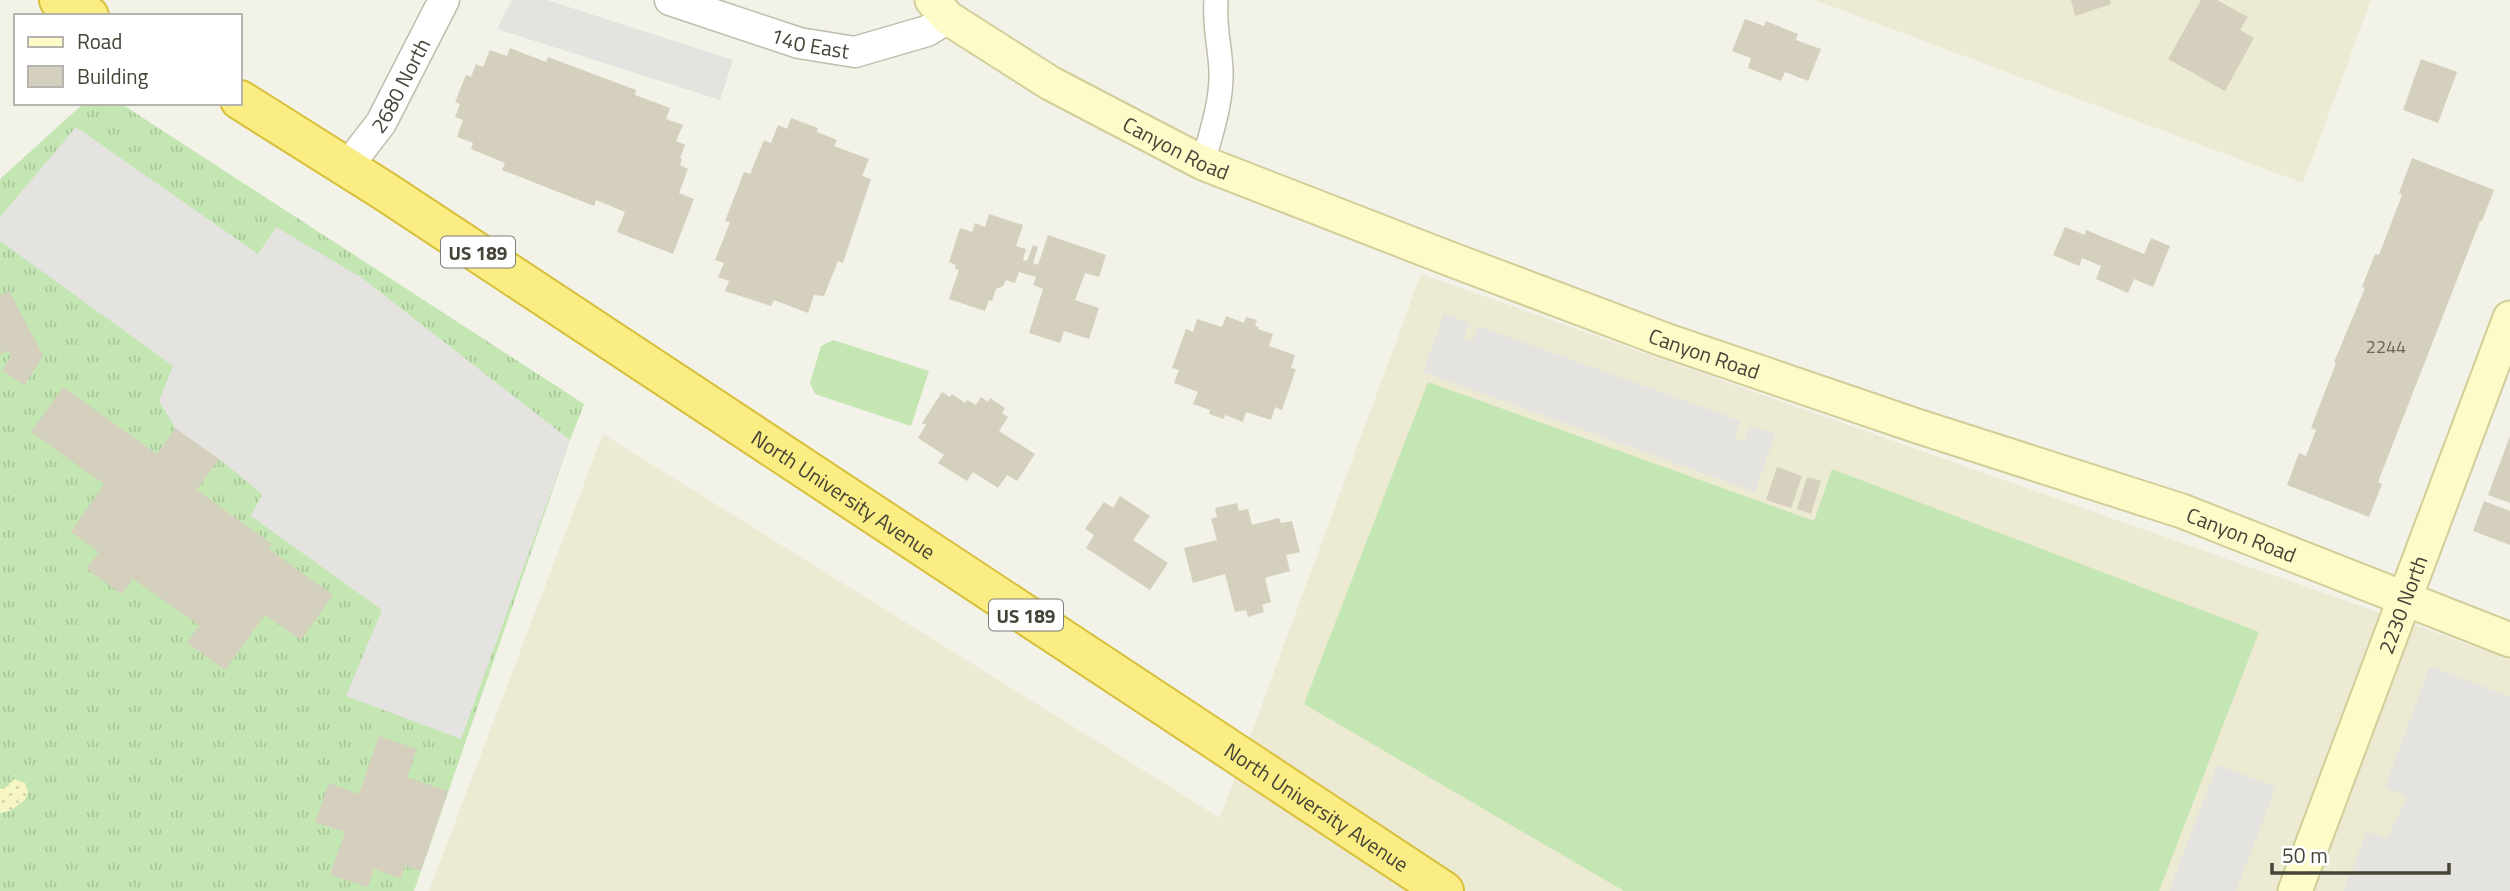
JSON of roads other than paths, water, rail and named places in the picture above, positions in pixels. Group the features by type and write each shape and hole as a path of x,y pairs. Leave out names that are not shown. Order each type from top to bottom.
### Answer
{"highway":[{"path":"59,0 85,14"},
{"name":"North University Avenue","path":"242,101 347,167 1444,891"}],"main road":[{"name":"Canyon Road","path":"940,9 1049,83 1203,163 1665,340 1917,426 2182,511 2510,640"},
{"name":"2230 North","path":"2295,891 2510,320"}],"street":[{"name":"2680 North","path":"347,167 381,123 444,0"},
{"name":"140 East","path":"670,0 799,43 855,52 927,31 940,9"},
{"path":"1203,163 1218,107 1221,71 1214,24 1216,0"}]}
